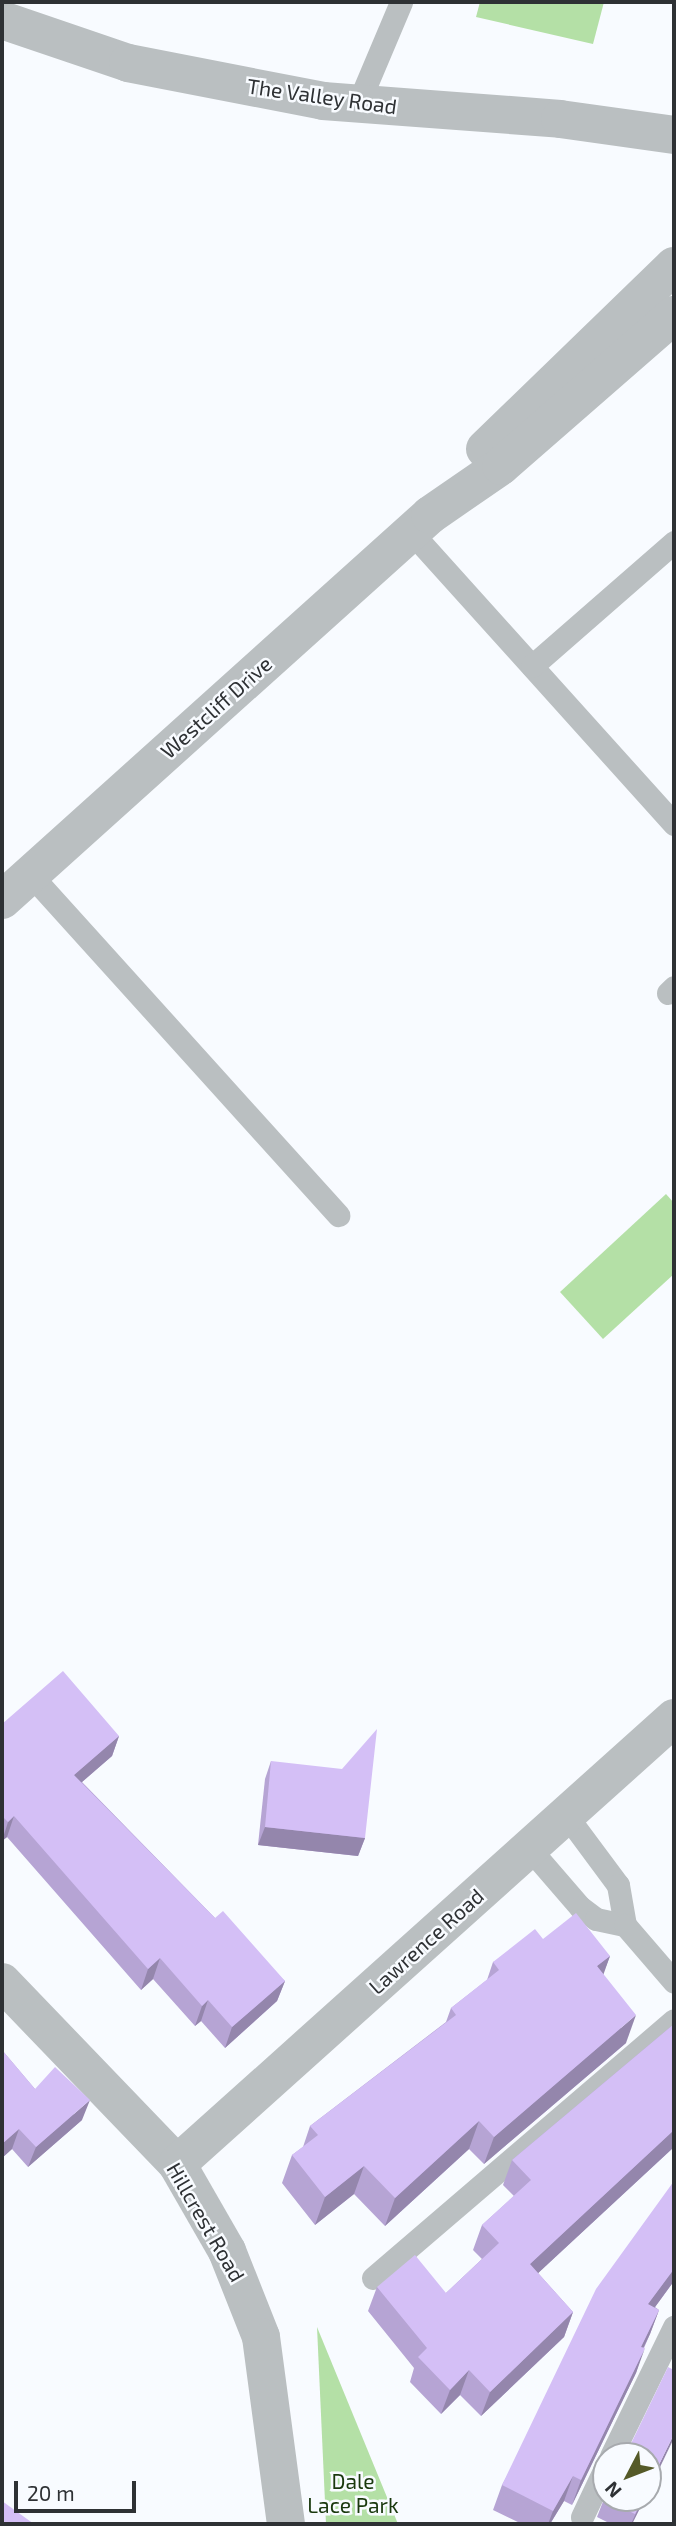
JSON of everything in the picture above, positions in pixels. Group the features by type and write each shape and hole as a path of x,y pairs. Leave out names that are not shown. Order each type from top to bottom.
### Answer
{"street":[{"name":"The Valley Road","path":"2,20 128,63 358,104 666,140"},
{"name":"Westcliff Drive","path":"421,523 473,460 674,267"},
{"name":"Westcliff Drive","path":"2,900 421,523 501,466 674,314"},
{"name":"Lawrence Road","path":"177,2164 674,1718"},
{"name":"Hillcrest Road","path":"2,1982 177,2164 228,2251 261,2337 286,2524"}],"lane":[{"path":"358,104 401,2"},
{"path":"421,523 532,666 674,824"},
{"path":"532,666 674,542"},
{"path":"30,874 338,1215"},
{"path":"566,1815 618,1885 625,1925 674,1982"},
{"path":"529,1848 580,1907 596,1919 625,1925"},
{"path":"373,2278 674,2020"},
{"path":"618,2442 674,2327"},
{"path":"582,2516 592,2495"}],"green space":[{"path":"480,2 604,2 593,44 476,17"},
{"path":"666,1194 674,1203 674,1274 603,1339 560,1292"},
{"name":"Dale Lace Park","path":"317,2327 398,2524 326,2524"}],"building":[{"path":"63,1671 119,1736 74,1775 215,1918 223,1911 285,1981 232,2027 208,2000 202,2006 160,1958 148,1969 14,1816 8,1822 2,1816 2,1724"},
{"path":"377,1729 365,1838 265,1827 271,1761 342,1769"},
{"path":"576,1913 610,1956 597,1966 636,2015 494,2137 479,2121 395,2198 364,2166 325,2197 292,2155 318,2135 310,2126 456,2015 451,2008 499,1970 493,1962 535,1929 543,1939"},
{"path":"674,2024 674,2130 530,2264 573,2312 490,2392 469,2370 450,2390 418,2357 427,2348 377,2287 415,2255 446,2293 499,2243 482,2225 531,2180 512,2160"},
{"path":"2,2050 35,2089 55,2067 90,2100 36,2147 19,2129 2,2144"},
{"path":"674,2181 674,2269 648,2304 659,2310 641,2347 645,2348 599,2442 592,2442 592,2457 581,2480 573,2476 553,2511 502,2485 596,2289"},
{"path":"668,2367 674,2370 674,2434 662,2458 662,2442 632,2442"},
{"path":"2,2501 34,2524 2,2524"}]}
